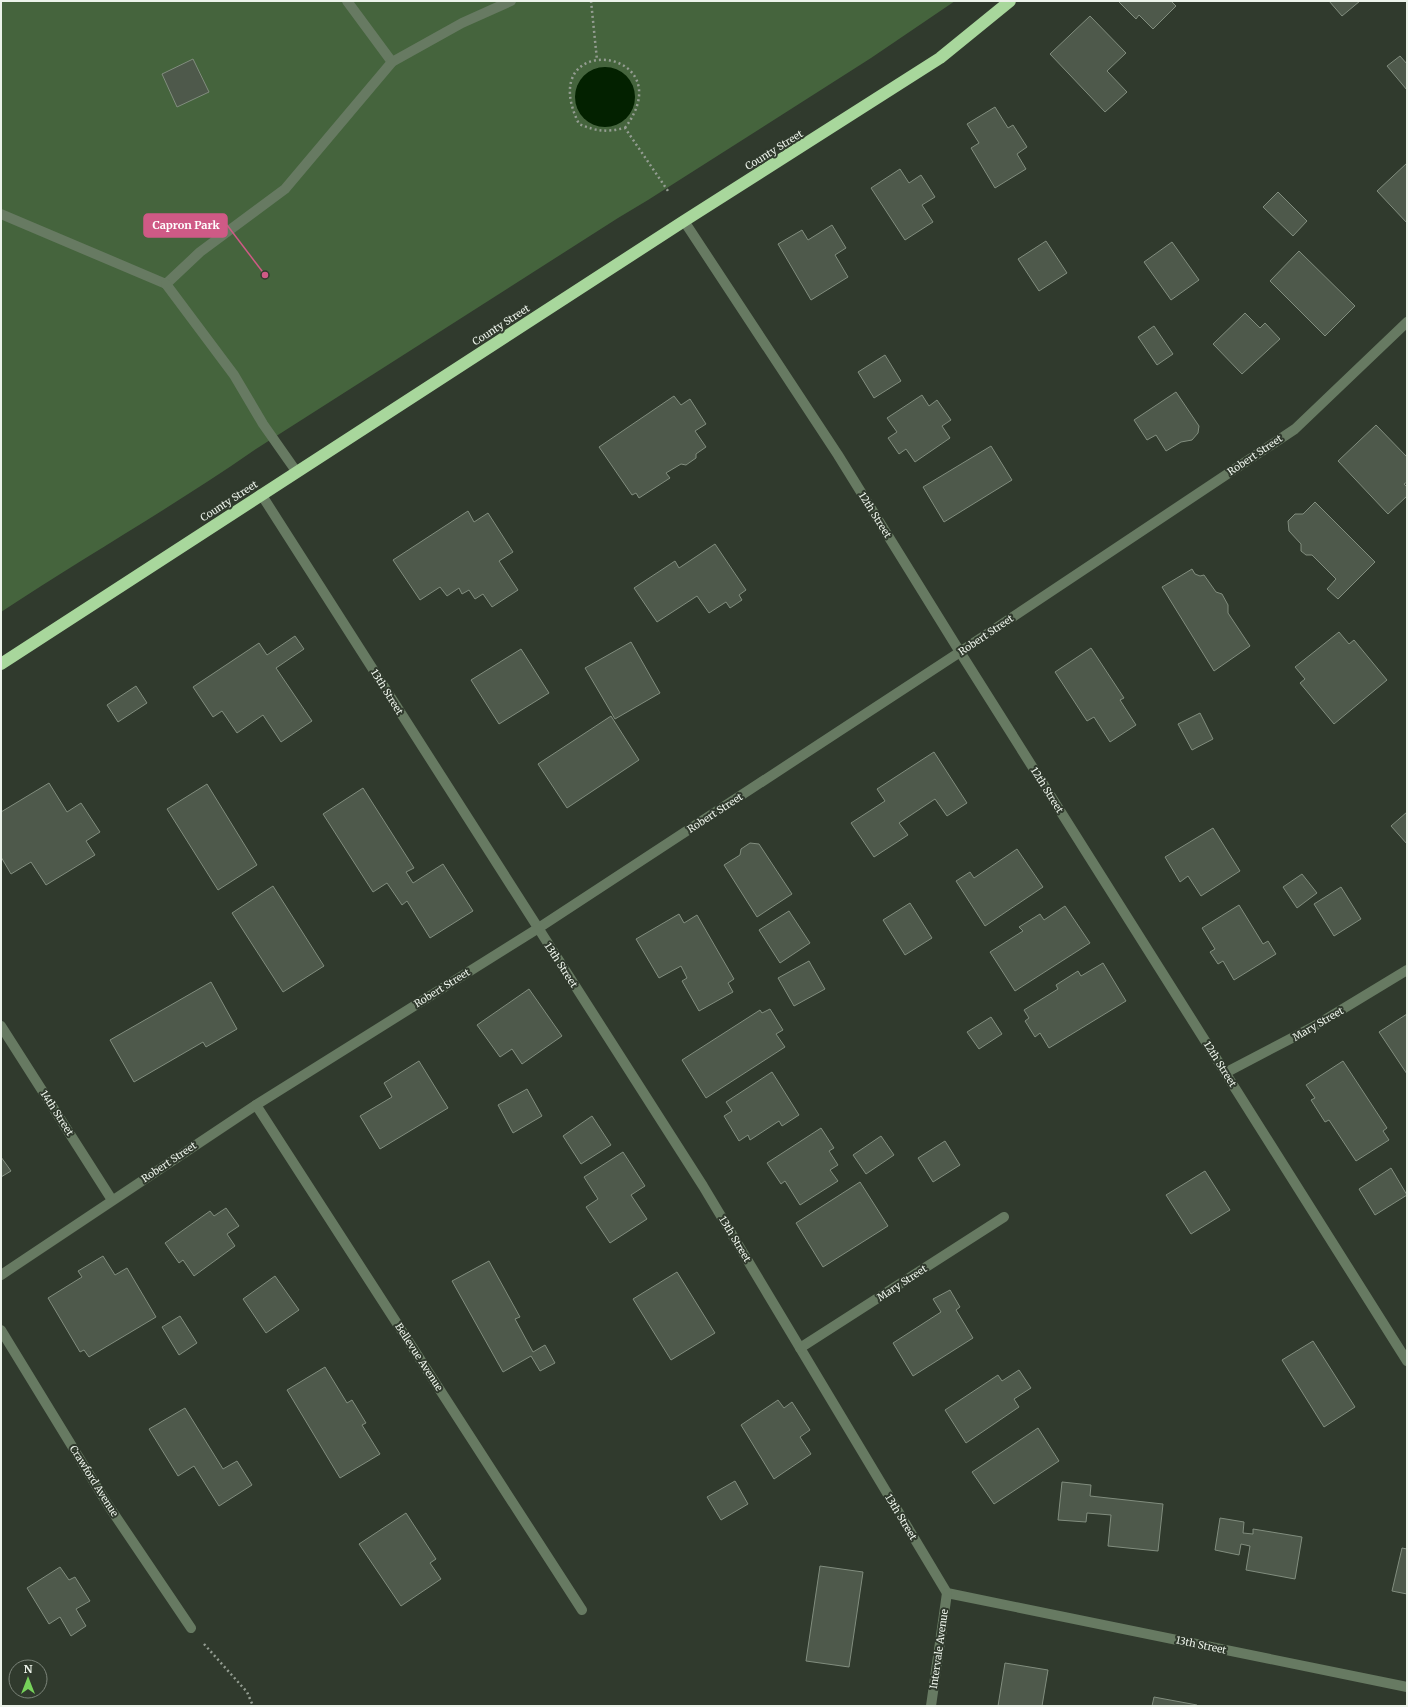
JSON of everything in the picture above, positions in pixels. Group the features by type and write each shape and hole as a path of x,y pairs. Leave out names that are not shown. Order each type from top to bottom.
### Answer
{"highway":[{"name":"County Street","path":"1,664 296,471 940,58 1010,1"}],"street":[{"path":"347,1 392,62"},
{"path":"166,284 200,252 285,189 392,62 462,23 511,1"},
{"path":"1,214 166,284 234,375 263,424 296,471"},
{"name":"12th Street","path":"684,221 838,455 960,652 1407,1361"},
{"name":"Robert Street","path":"1,1274 256,1105 537,929 960,652 1295,429 1407,322"},
{"name":"13th Street","path":"261,494 537,929 703,1186 947,1593 1407,1686"},
{"name":"Mary Street","path":"1225,1073 1313,1027 1407,970"},
{"name":"14th Street","path":"1,1026 112,1200"},
{"name":"Bellevue Avenue","path":"256,1105 582,1610"},
{"name":"Mary Street","path":"800,1348 1004,1217"},
{"name":"Crawford Avenue","path":"1,1330 108,1505 191,1628"},
{"name":"Intervale Avenue","path":"931,1706 947,1593"}],"path":[{"path":"591,1 597,60"},
{"path":"604,59 616,61 628,67 636,81 639,94 637,108 625,128 606,132 594,130 579,124 573,111 569,94 573,75 588,62 604,59"},
{"path":"625,128 668,191"},
{"path":"191,1628 247,1692 253,1706"}],"shaded area":[{"path":"1,1 955,1 871,58 1,612"},
{"path":"599,67 611,67 622,72 630,80 635,91 633,109 622,122 611,127 599,127 588,122 580,114 575,103 575,91 580,80 588,72"}],"building":[{"path":"1118,1 1171,1 1176,6 1153,29 1139,15 1136,19"},
{"path":"1329,1 1360,1 1342,16"},
{"path":"1090,16 1126,53 1107,71 1127,92 1105,112 1050,54"},
{"path":"1400,56 1407,64 1407,90 1387,66"},
{"path":"193,59 209,92 177,107 162,74"},
{"path":"995,107 1008,128 1013,125 1027,147 1017,154 1026,169 995,188 971,148 979,143 967,124"},
{"path":"1407,163 1407,223 1377,191"},
{"path":"900,169 909,183 921,175 935,197 922,205 933,222 905,240 871,188"},
{"path":"1278,192 1307,221 1293,236 1263,207"},
{"path":"832,225 846,248 835,255 848,277 811,300 778,244 802,230 808,240"},
{"path":"1046,241 1067,273 1039,291 1018,259"},
{"path":"1172,242 1199,280 1171,300 1144,262"},
{"path":"1299,251 1355,306 1325,336 1270,281"},
{"path":"1245,313 1260,328 1265,323 1280,339 1242,374 1213,344"},
{"path":"1154,326 1173,354 1157,365 1138,337"},
{"path":"885,355 901,381 874,398 858,372"},
{"path":"1176,392 1199,426 1198,433 1192,440 1181,442 1166,451 1156,435 1147,440 1134,420"},
{"path":"922,395 929,406 937,400 951,420 942,426 950,438 915,462 906,449 899,454 888,438 897,432 887,418"},
{"path":"674,396 681,405 690,399 706,424 695,431 706,447 696,454 696,458 686,465 681,464 666,473 670,478 639,498 636,493 632,495 599,447"},
{"path":"1376,425 1407,457 1407,482 1404,484 1407,487 1407,496 1388,514 1338,461"},
{"path":"991,446 1012,480 944,522 923,487"},
{"path":"1315,502 1375,562 1338,599 1327,589 1336,579 1312,555 1306,555 1301,551 1301,544 1289,531 1288,521 1295,514 1303,514"},
{"path":"468,511 474,522 488,513 513,552 499,561 518,590 492,607 483,594 475,599 469,590 462,594 459,588 447,596 440,587 420,600 393,560"},
{"path":"715,544 746,590 739,595 742,600 730,608 726,602 709,613 697,596 657,622 634,588 675,561 679,568"},
{"path":"1192,569 1195,574 1200,576 1204,575 1216,592 1222,594 1228,605 1228,613 1250,646 1214,671 1162,587"},
{"path":"1339,632 1349,644 1354,640 1387,680 1334,724 1300,683 1305,679 1295,667"},
{"path":"295,636 304,649 276,668 312,721 281,742 263,715 237,733 222,711 213,717 193,687 259,643 267,655"},
{"path":"631,642 660,693 615,719 585,668"},
{"path":"1091,648 1124,698 1120,700 1136,725 1110,742 1094,717 1087,721 1055,672"},
{"path":"521,649 549,693 499,724 471,680"},
{"path":"136,686 147,703 118,722 107,705"},
{"path":"1200,713 1213,739 1192,750 1178,724"},
{"path":"611,716 639,760 567,808 538,764"},
{"path":"934,752 967,803 947,816 935,799 899,823 908,835 874,857 851,823 885,801 877,789"},
{"path":"49,783 67,812 81,803 100,832 86,841 95,855 46,885 31,862 11,874 1,857 1,812"},
{"path":"207,784 257,865 218,890 167,809"},
{"path":"363,788 414,868 406,872 413,883 443,864 473,911 430,938 407,901 402,905 387,883 373,892 323,814"},
{"path":"1407,812 1407,844 1391,826"},
{"path":"1213,828 1240,871 1201,896 1188,876 1180,882 1165,857"},
{"path":"750,843 759,844 792,894 757,917 724,865 740,855 741,849"},
{"path":"1017,849 1043,887 985,926 956,881 970,872 974,878"},
{"path":"1302,874 1317,893 1297,908 1283,887"},
{"path":"273,886 324,966 283,992 232,913"},
{"path":"1341,887 1361,919 1334,936 1314,904"},
{"path":"910,903 932,938 905,955 883,920"},
{"path":"1239,905 1263,944 1268,941 1276,954 1234,980 1223,961 1218,964 1210,952 1215,949 1202,928"},
{"path":"1065,906 1090,943 1015,991 990,952 1023,931 1019,927 1040,914 1044,920"},
{"path":"789,911 810,943 780,963 759,930"},
{"path":"679,914 684,923 697,915 734,979 728,983 733,992 699,1011 682,981 687,978 681,966 659,978 636,939"},
{"path":"809,961 825,989 794,1006 778,978"},
{"path":"1103,963 1126,1001 1049,1048 1040,1033 1035,1037 1025,1021 1029,1018 1024,1010 1058,989 1056,985 1078,971 1081,976"},
{"path":"211,982 237,1029 206,1047 203,1042 134,1082 110,1040"},
{"path":"529,989 562,1036 522,1064 512,1049 500,1057 477,1025"},
{"path":"770,1009 783,1030 776,1034 785,1047 706,1098 682,1060 760,1010 762,1013"},
{"path":"1407,1014 1407,1074 1379,1032"},
{"path":"991,1017 1002,1034 979,1049 967,1032"},
{"path":"419,1061 448,1108 380,1149 360,1116 392,1097 384,1083"},
{"path":"1343,1061 1387,1128 1383,1131 1389,1140 1356,1161 1329,1120 1325,1122 1311,1100 1315,1098 1306,1085"},
{"path":"772,1072 799,1115 782,1126 779,1121 750,1140 748,1135 739,1141 724,1116 732,1111 726,1102"},
{"path":"527,1089 542,1116 513,1133 498,1105"},
{"path":"592,1116 611,1145 581,1164 563,1136"},
{"path":"821,1128 834,1148 829,1151 838,1165 830,1170 838,1181 800,1205 785,1181 781,1184 767,1163"},
{"path":"881,1136 894,1155 866,1174 853,1155"},
{"path":"945,1141 960,1165 933,1182 918,1158"},
{"path":"623,1152 645,1186 631,1195 647,1219 610,1243 586,1207 598,1199 584,1177"},
{"path":"1,1157 11,1171 1,1177"},
{"path":"1391,1168 1407,1195 1375,1215 1359,1189"},
{"path":"1205,1171 1230,1210 1191,1234 1166,1195"},
{"path":"860,1182 888,1226 823,1267 796,1223"},
{"path":"226,1208 239,1226 227,1234 235,1246 194,1276 183,1260 179,1263 165,1243 210,1211 214,1216"},
{"path":"103,1256 115,1275 127,1268 156,1317 89,1357 84,1350 80,1352 48,1298 82,1277 78,1271"},
{"path":"489,1261 520,1317 515,1319 533,1352 545,1345 555,1363 540,1371 531,1356 503,1372 452,1281"},
{"path":"677,1272 715,1333 671,1360 633,1299"},
{"path":"275,1276 299,1310 266,1333 243,1299"},
{"path":"950,1290 960,1307 956,1310 973,1338 913,1376 893,1343 941,1312 933,1299"},
{"path":"180,1316 197,1343 179,1355 162,1327"},
{"path":"1313,1341 1355,1407 1324,1427 1282,1360"},
{"path":"325,1367 347,1403 352,1400 366,1423 362,1425 380,1454 340,1478 287,1390"},
{"path":"1019,1370 1031,1388 1014,1399 1019,1407 966,1443 945,1410 998,1375 1002,1381"},
{"path":"778,1400 784,1408 792,1402 810,1430 800,1437 811,1454 774,1479 741,1425"},
{"path":"185,1408 223,1469 237,1461 252,1485 219,1506 194,1466 178,1476 149,1429"},
{"path":"1038,1428 1059,1461 994,1504 972,1472"},
{"path":"735,1481 748,1504 721,1520 707,1497"},
{"path":"1062,1482 1091,1485 1090,1496 1163,1504 1158,1551 1108,1546 1111,1515 1087,1513 1086,1522 1058,1520"},
{"path":"406,1513 436,1559 430,1563 441,1579 401,1606 359,1544"},
{"path":"1220,1518 1244,1522 1243,1533 1253,1534 1253,1529 1302,1537 1295,1579 1246,1570 1250,1546 1241,1544 1239,1555 1215,1550"},
{"path":"1402,1548 1407,1549 1407,1594 1392,1591"},
{"path":"820,1566 863,1572 849,1667 806,1661"},
{"path":"60,1567 69,1580 75,1577 90,1601 76,1609 86,1626 71,1636 60,1617 49,1624 27,1588"},
{"path":"1005,1663 1048,1670 1042,1706 998,1706"},
{"path":"1154,1697 1197,1705 1197,1706 1152,1706"}],"place":[{"name":"Capron Park","path":"265,275"}]}
